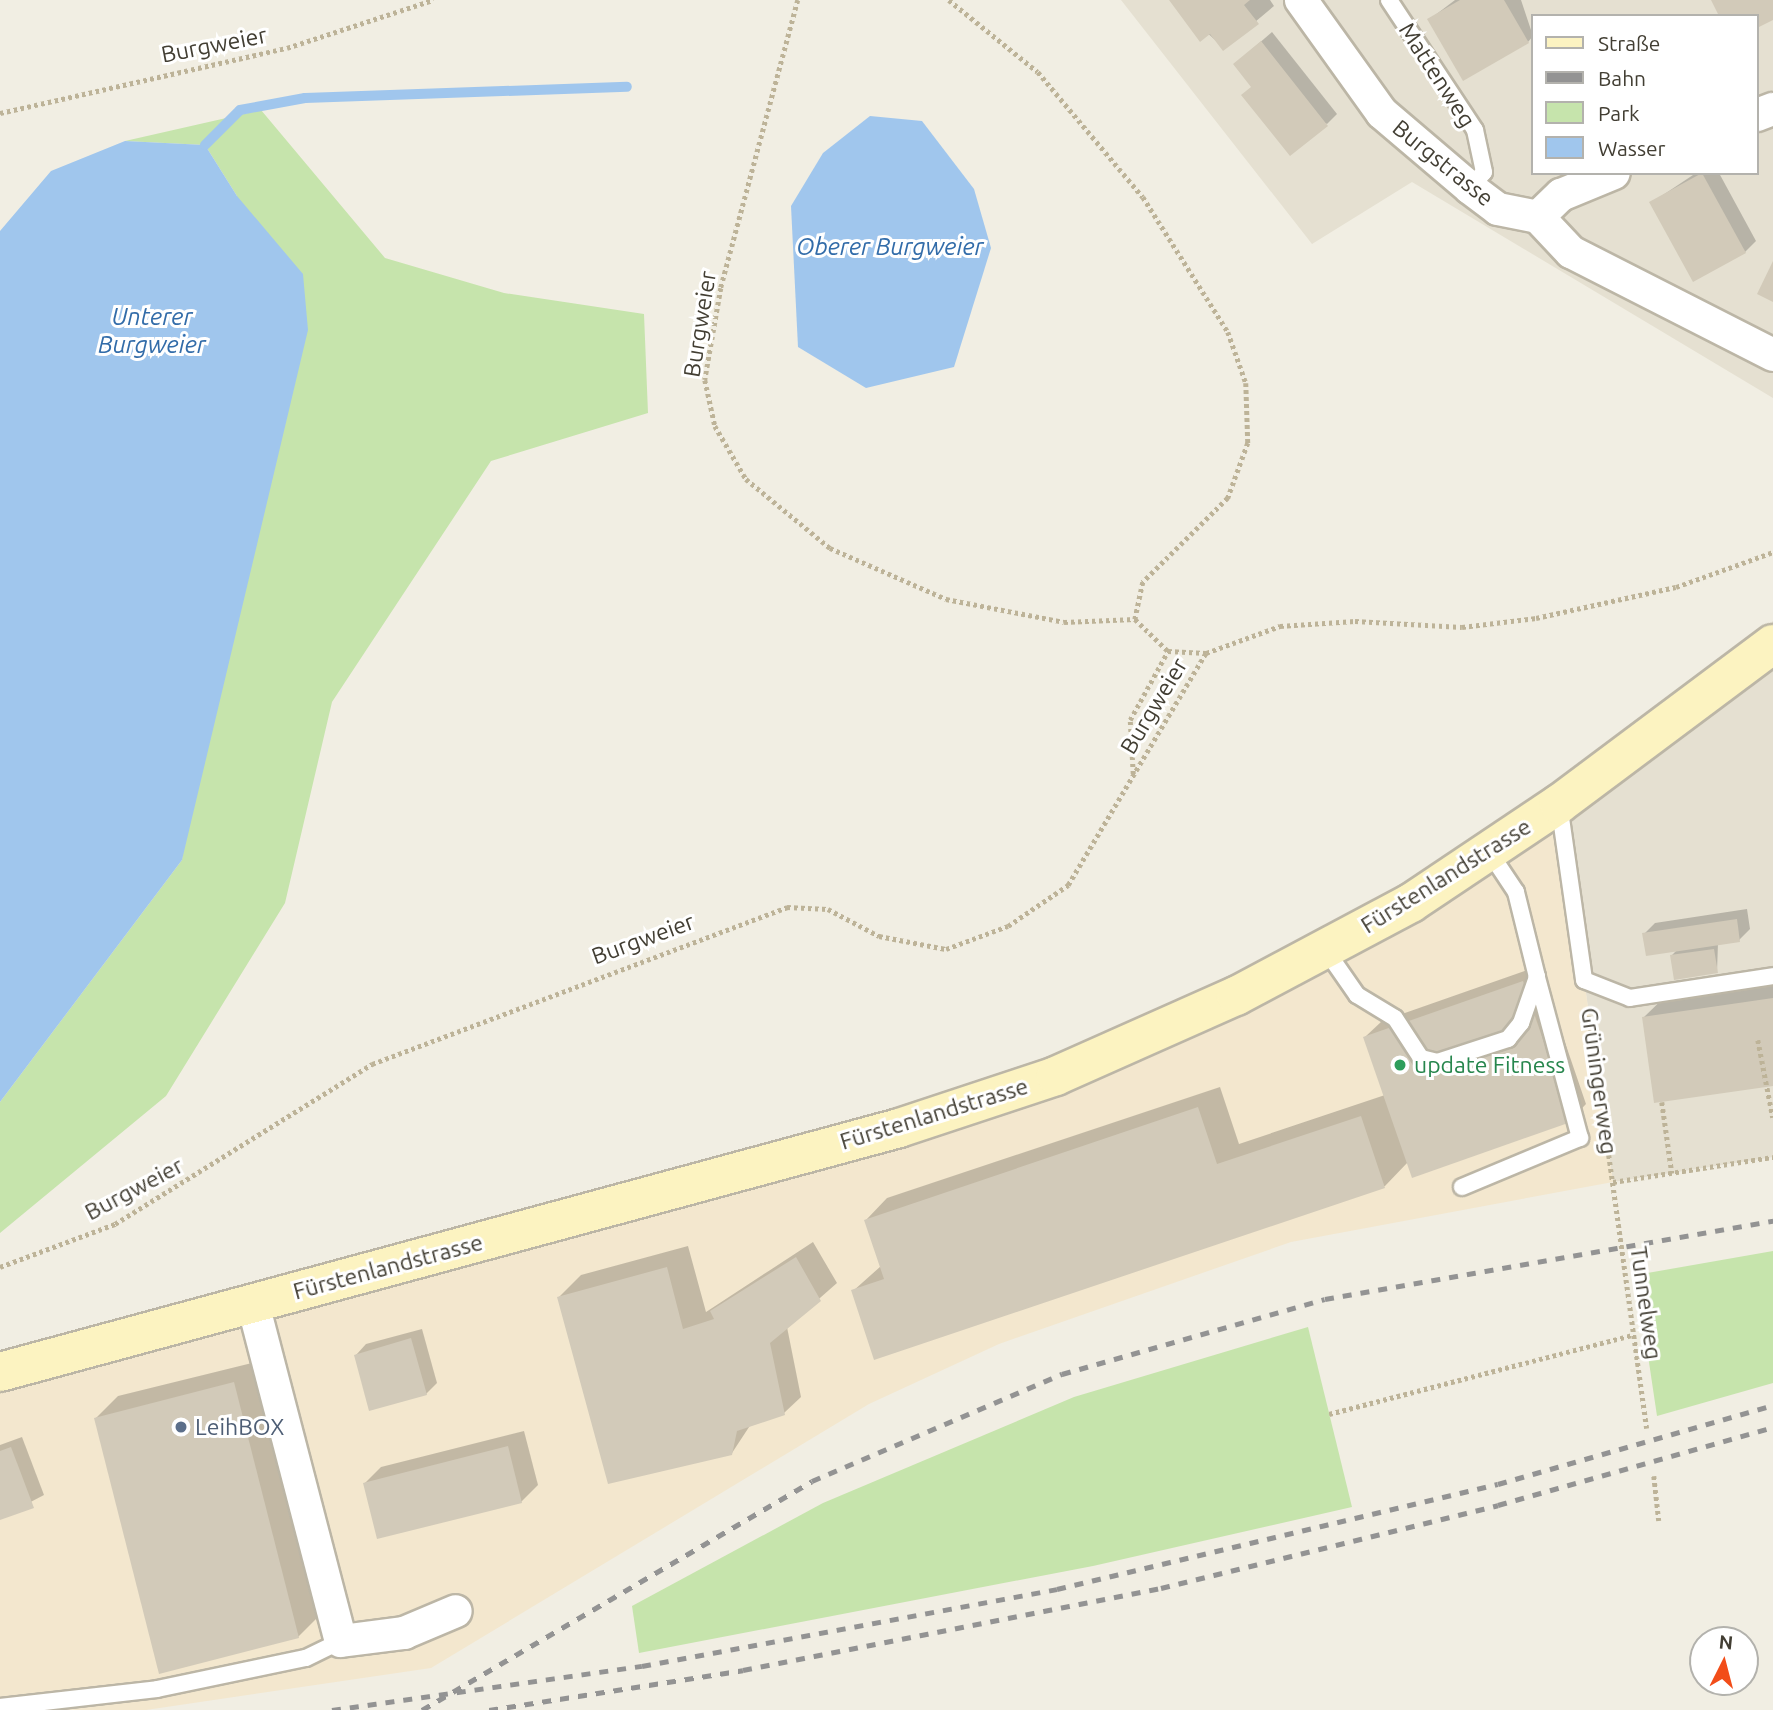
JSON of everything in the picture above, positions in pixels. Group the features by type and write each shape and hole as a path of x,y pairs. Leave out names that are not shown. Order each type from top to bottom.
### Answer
{"main road":[{"name":"Fürstenlandstrasse","path":"0,1372 978,1103 1144,1039 1325,949 1490,853 1773,644"}],"street":[{"name":"Burgstrasse","path":"1301,0 1382,113 1469,188 1499,209 1538,216"},
{"path":"1609,175 1561,195 1538,216 1571,252 1773,355"},
{"path":"253,1304 341,1641 404,1633 456,1611"}],"lane":[{"name":"Mattenweg","path":"1389,0 1475,130 1484,172 1469,188"},
{"name":"Grüningerweg","path":"1559,804 1584,980 1630,998 1773,976"},
{"path":"1462,1187 1580,1138 1516,892 1490,853"},
{"path":"1325,949 1357,995 1395,1018 1421,1058 1437,1062 1508,1039 1521,1023 1537,977"},
{"path":"0,1707 157,1689 306,1658 341,1641"}],"path":[{"name":"Burgweier","path":"0,113 287,48 433,0"},
{"name":"Burgweier","path":"798,0 721,288 705,380 715,426 746,479 830,548 946,599 1064,622 1135,620 1168,651 1206,653 1279,626 1355,621 1462,627 1536,618 1676,587 1773,552"},
{"path":"948,0 1038,72 1143,197 1228,332 1246,383 1248,443 1228,498 1143,582 1135,620"},
{"path":"1133,775 1130,720 1168,651"},
{"name":"Burgweier","path":"0,1267 115,1224 372,1064 788,907 828,909 879,936 946,949 1009,926 1068,885 1206,653"},
{"name":"Grüningerweg","path":"1584,980 1604,1118"},
{"path":"1758,1040 1773,1118"},
{"path":"1662,1102 1671,1173"},
{"name":"Grüningerweg","path":"1606,1131 1613,1182"},
{"path":"1613,1182 1773,1157"},
{"name":"Tunnelweg","path":"1613,1182 1647,1428"},
{"path":"1329,1414 1633,1335"},
{"path":"1654,1476 1658,1521"}],"shaded area":[{"path":"1121,0 1773,0 1773,398 1412,182 1312,244"},
{"path":"1773,621 1773,1157 1613,1182 1559,804"},
{"path":"1559,804 1613,1182 1291,1242 999,1344 869,1404 431,1668 146,1710 0,1710 0,1372 1056,1076"}],"green space":[{"path":"261,110 385,258 504,293 644,314 648,413 491,461 332,702 285,903 166,1096 0,1233 0,1102 182,860 237,196 205,145 125,141"},
{"path":"1773,1251 1773,1383 1657,1416 1636,1275"},
{"path":"1308,1327 1352,1507 1093,1566 639,1653 632,1606 823,1503 1074,1397"}],"water":[{"name":"Oberer Burgweier","path":"870,116 922,121 974,189 991,248 954,367 866,388 798,347 791,206 823,153"},
{"name":"Unterer Burgweier","path":"125,141 205,145 237,196 303,274 308,330 182,860 0,1102 0,231 51,171"}],"building":[{"path":"1169,0 1250,0 1244,5 1259,24 1223,51 1210,34 1200,42"},
{"path":"1460,0 1504,0 1529,43 1463,81 1427,19"},
{"path":"1711,0 1773,0 1773,20 1759,27 1759,14 1718,14"},
{"path":"1261,41 1328,126 1290,156 1241,95 1251,87 1233,64"},
{"path":"1698,175 1703,175 1746,253 1693,282 1649,202"},
{"path":"1773,261 1773,302 1757,294"},
{"path":"1737,919 1740,942 1646,956 1642,933"},
{"path":"1714,949 1718,973 1674,980 1670,955"},
{"path":"1523,981 1571,1122 1412,1178 1363,1037"},
{"path":"1773,998 1773,1086 1654,1103 1642,1017"},
{"path":"1198,1107 1217,1164 1361,1116 1385,1188 874,1360 851,1290 884,1279 864,1220"},
{"path":"796,1257 821,1301 770,1343 785,1415 737,1431 732,1455 608,1484 557,1297 667,1267 683,1329 714,1319 710,1311"},
{"path":"411,1338 427,1395 369,1411 354,1355"},
{"path":"234,1382 299,1638 159,1674 94,1418"},
{"path":"508,1446 522,1503 377,1539 363,1483"},
{"path":"11,1447 34,1508 0,1520 0,1451"}],"waterway":[{"path":"205,145 240,110 305,98 627,87"}],"railway":[{"path":"422,1710 812,1481 1062,1374 1325,1299 1773,1221"},
{"path":"332,1710 642,1666 1057,1589 1498,1484 1773,1405"},
{"path":"489,1710 743,1670 1161,1588 1498,1505 1773,1427"}],"place":[{"name":"update Fitness","path":"1400,1065"},
{"name":"LeihBOX","path":"181,1427"}]}
